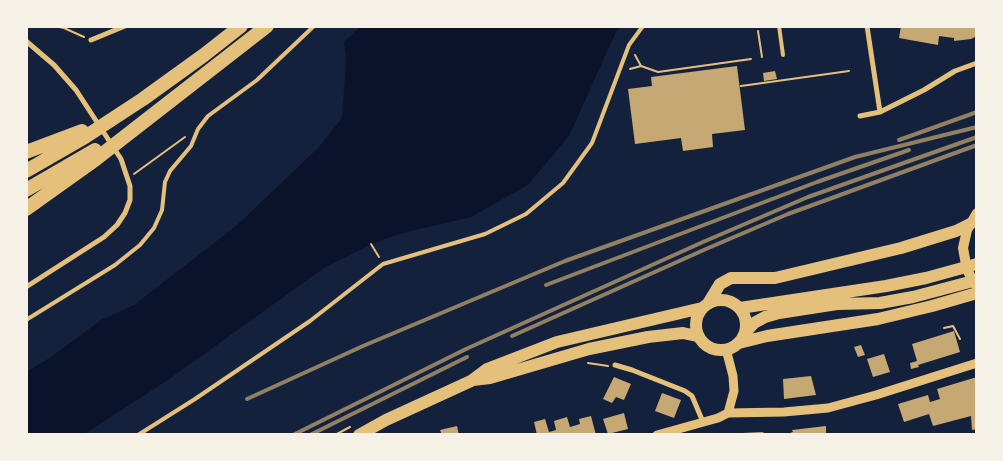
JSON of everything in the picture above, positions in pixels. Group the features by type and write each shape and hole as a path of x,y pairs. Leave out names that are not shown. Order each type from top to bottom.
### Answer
{"highway":[{"path":"26,171 83,134 143,99 241,26"},
{"path":"26,209 94,155 134,128 267,26"},
{"path":"26,152 83,134"},
{"path":"26,190 94,155"}],"main road":[{"path":"973,219 964,242 964,257 969,275 977,287"},
{"path":"973,219 956,231 902,248 776,278 731,278 720,284 695,323 698,336 708,347 719,350 726,349 742,338 754,323 779,313 837,304 880,303 955,287 977,280"},
{"path":"740,308 886,286 977,264"},
{"path":"742,338 878,319 977,293"},
{"path":"359,435 471,381 487,369 557,342 619,326 658,320 706,305 718,299 733,303 740,308 746,322 742,338"},
{"path":"471,381 490,378 562,356 648,337 683,333 698,336"}],"street":[{"path":"91,40 125,26"},
{"path":"867,26 880,112"},
{"path":"26,41 54,65 76,90 120,159 130,186 130,200 125,213 117,225 104,237 26,287"},
{"path":"860,116 880,112 924,90 955,71 977,63"},
{"path":"726,349 734,391 728,413"},
{"path":"657,435 718,418 728,413 828,408 977,363"},
{"path":"615,365 685,391 692,396 703,422"}],"lane":[{"path":"26,320 115,266 149,234 154,228 162,210 164,182 170,171 191,146 198,128 208,116 257,80 314,26"},
{"path":"138,435 310,321 383,264 485,234 526,214 563,183 592,143 630,45 643,26"},
{"path":"779,26 783,55"}],"path":[{"path":"54,26 64,28 91,40"},
{"path":"758,31 762,57"},
{"path":"630,45 641,66"},
{"path":"620,71 641,66 658,72 751,59"},
{"path":"741,86 848,71"},
{"path":"128,178 198,128"},
{"path":"371,244 383,264"},
{"path":"944,328 953,326 960,338"},
{"path":"580,362 606,366 615,365"}],"water":[{"path":"361,26 621,26 616,32 569,136 528,185 471,217 403,233 371,244 324,268 168,380 83,435 26,435 26,372 51,357 101,320 134,305 236,226 318,148 342,118 346,61 344,42"}],"building":[{"path":"901,26 977,26 977,36 971,39 954,41 954,38 939,36 938,45 899,38"},
{"path":"737,66 745,130 712,134 713,147 683,151 681,138 635,144 628,89 652,86 651,77"},
{"path":"775,71 777,79 764,81 763,73"},
{"path":"954,331 960,352 911,369 910,363 917,361 912,344"},
{"path":"861,345 865,355 858,357 854,347"},
{"path":"884,354 890,372 873,377 867,359"},
{"path":"811,376 816,395 784,399 783,379"},
{"path":"614,377 631,384 624,400 616,397 612,403 603,399"},
{"path":"977,377 977,429 972,430 971,416 933,426 929,414 904,422 898,404 928,395 930,402 940,399 937,389"},
{"path":"662,393 681,400 674,418 655,411"},
{"path":"624,413 628,429 608,434 603,419"},
{"path":"591,416 596,435 537,435 534,422 545,419 549,432 556,430 554,421 567,417 570,427 580,424 579,419"},
{"path":"457,426 459,435 442,435 440,430"},
{"path":"826,426 826,435 784,435 793,432 792,430"},
{"path":"762,432 770,435 742,435 742,433"}],"railway":[{"path":"899,140 977,112"},
{"path":"247,399 363,346 565,261 855,157 977,127"},
{"path":"293,435 466,349 703,242 808,197 977,137"},
{"path":"512,336 788,214 977,145"},
{"path":"546,285 817,182 909,150"},
{"path":"310,435 467,357"}]}
